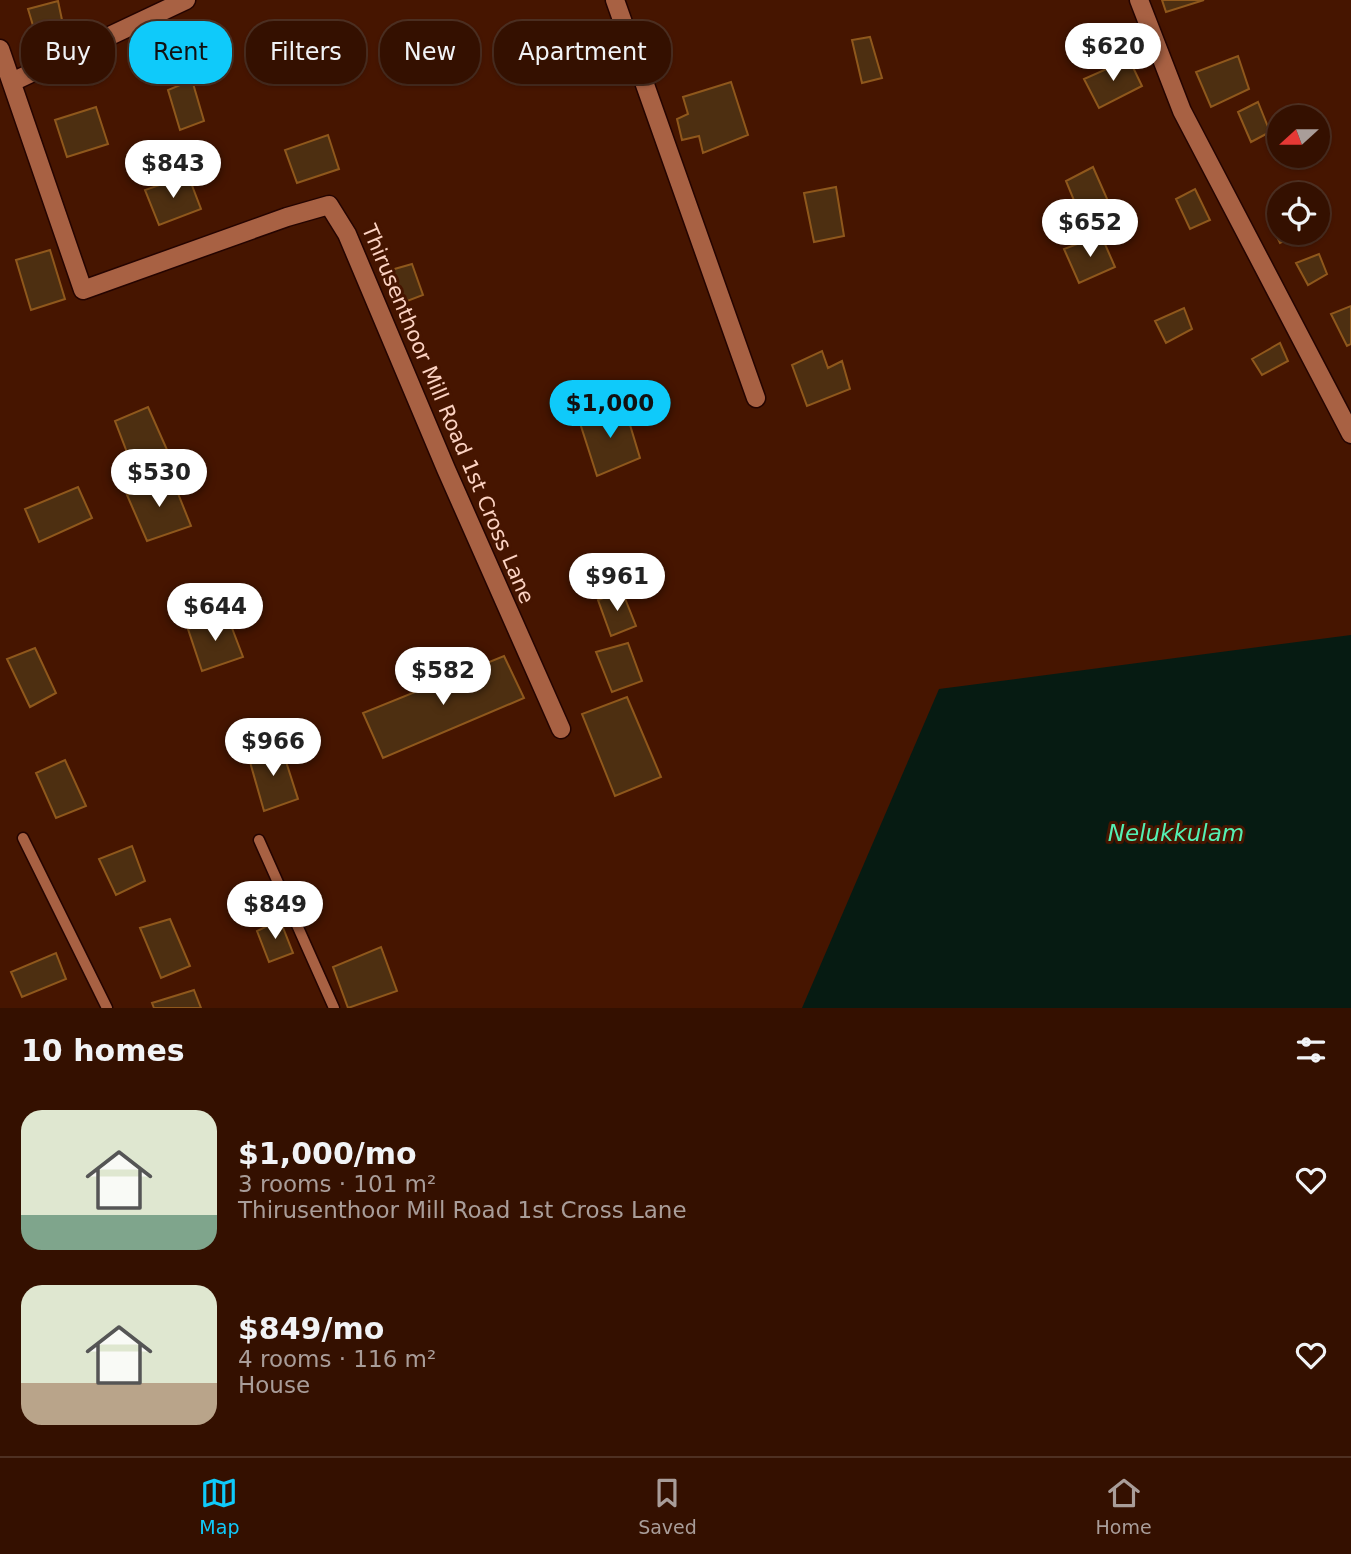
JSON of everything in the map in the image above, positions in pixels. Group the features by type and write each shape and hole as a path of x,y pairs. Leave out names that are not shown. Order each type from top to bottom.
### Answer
{"street":[{"path":"12,82 186,0"},
{"path":"615,0 756,398"},
{"path":"1139,0 1182,111 1351,434"},
{"name":"Thirusenthoor Mill Road 1st Cross Lane","path":"0,49 83,290 287,217 329,205 347,234 446,469 561,729"}],"lane":[{"path":"23,838 107,1008"},
{"path":"259,840 334,1008"}],"water":[{"name":"Nelukkulam","path":"1351,635 1351,1008 802,1008 939,689"}],"building":[{"path":"1162,0 1204,0 1166,12"},
{"path":"58,1 62,21 32,21 28,9"},
{"path":"870,37 882,78 862,83 852,40"},
{"path":"1238,56 1249,89 1211,107 1196,72"},
{"path":"1129,59 1142,86 1099,108 1084,79"},
{"path":"731,82 748,135 703,153 699,136 682,140 677,119 688,114 683,97"},
{"path":"182,84 193,84 204,121 180,130 168,90"},
{"path":"1258,102 1267,124 1267,134 1251,142 1238,112"},
{"path":"96,107 108,144 67,157 55,120"},
{"path":"328,135 339,169 297,183 285,150"},
{"path":"1093,167 1108,201 1080,215 1066,181"},
{"path":"188,175 201,209 159,225 145,190"},
{"path":"836,187 844,236 814,242 804,193"},
{"path":"1195,189 1210,220 1190,229 1176,199"},
{"path":"1101,235 1115,267 1079,283 1064,249"},
{"path":"50,250 65,299 31,310 16,260"},
{"path":"1319,254 1327,274 1308,285 1296,263"},
{"path":"412,264 423,295 402,303 391,270"},
{"path":"1351,306 1351,344 1347,346 1331,314"},
{"path":"1184,308 1192,329 1166,343 1155,321"},
{"path":"1280,343 1288,361 1262,375 1252,359"},
{"path":"822,351 828,368 842,361 850,389 807,406 792,365"},
{"path":"624,405 640,458 597,476 580,423"},
{"path":"148,407 168,452 133,468 115,421"},
{"path":"171,476 191,526 147,541 127,495"},
{"path":"78,487 92,518 39,542 25,509"},
{"path":"622,591 636,626 611,636 598,600"},
{"path":"227,615 243,657 202,671 188,629"},
{"path":"628,643 642,681 612,692 596,652"},
{"path":"35,648 56,693 30,707 7,659"},
{"path":"504,656 524,698 383,758 363,713"},
{"path":"627,697 661,777 615,796 582,714"},
{"path":"281,746 298,799 264,811 248,755"},
{"path":"65,760 86,806 56,818 36,773"},
{"path":"132,846 145,881 116,895 99,859"},
{"path":"170,919 190,966 161,978 140,928"},
{"path":"280,920 293,953 269,962 257,931"},
{"path":"381,947 397,991 348,1008 333,967"},
{"path":"56,953 66,979 22,997 11,972"},
{"path":"194,990 201,1008 154,1008 152,1003"}]}
